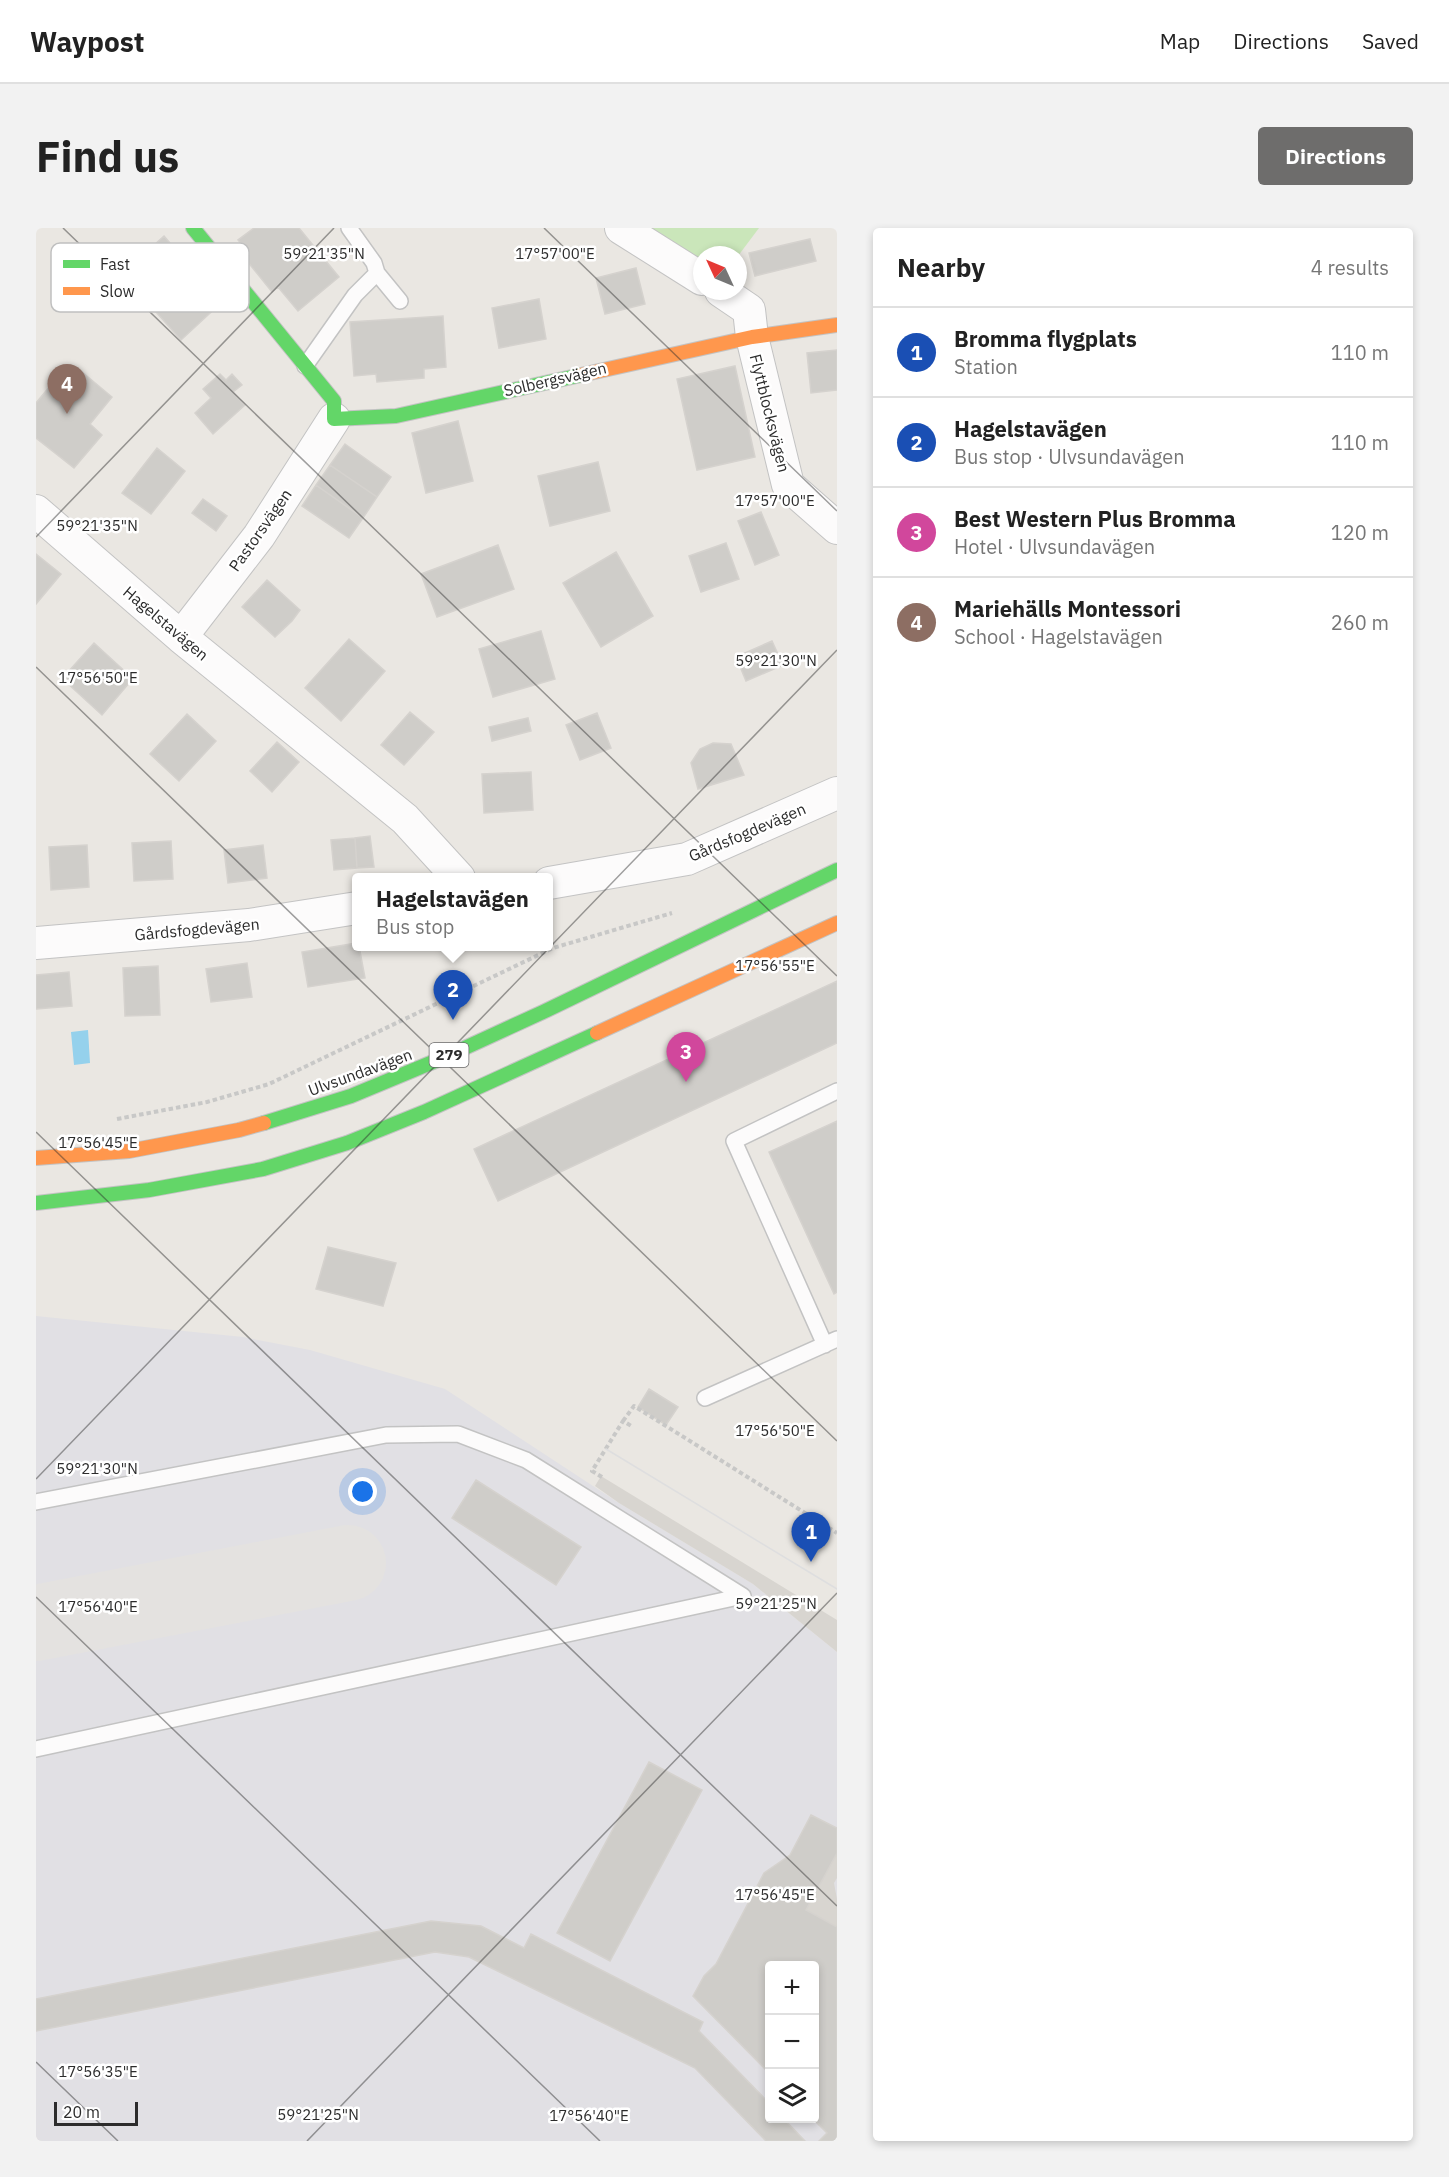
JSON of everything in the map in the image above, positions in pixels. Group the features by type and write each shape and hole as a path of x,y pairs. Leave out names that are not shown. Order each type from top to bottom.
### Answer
{"main road":[{"path":"193,228 205,243"},
{"path":"249,297 333,401 334,419"},
{"name":"Solbergsvägen","path":"334,419 396,416 752,337 837,325"},
{"name":"Ulvsundavägen","path":"36,1158 129,1151 239,1130 351,1096 445,1057 532,1017 837,870"},
{"path":"36,1203 149,1190 252,1171 347,1143 424,1112 837,923"}],"street":[{"path":"621,228 693,273"},
{"name":"Flyttblocksvägen","path":"734,300 749,310 752,337 788,485 837,528"},
{"name":"Pastorsvägen","path":"181,637 259,536 334,419"},
{"name":"Hagelstavägen","path":"36,510 181,637 405,819 454,873"},
{"name":"Gårdsfogdevägen","path":"553,882 687,859 837,793"},
{"name":"Gårdsfogdevägen","path":"36,943 249,925 352,909"}],"lane":[{"path":"349,228 374,263 377,273 400,302"},
{"path":"305,366 355,295 377,273"},
{"path":"705,1398 831,1342 734,1141 837,1091"},
{"path":"36,1502 386,1435 458,1434 526,1460 743,1596 36,1749"}],"path":[{"path":"553,948 676,912"},
{"path":"106,1121 207,1102 269,1084 547,951"},
{"path":"602,1477 592,1471 634,1406 837,1533"},
{"path":"623,1421 633,1427"}],"shaded area":[{"path":"36,1316 243,1337 310,1350 445,1389 619,1503 753,1584 837,1652 837,2141 36,2141"},
{"path":"601,1476 837,1620 837,1652 753,1584 595,1486"},
{"path":"837,1853 837,1878 834,1883 837,1899 837,1927 806,1910"}],"green space":[{"path":"648,228 759,228 746,246 693,246 693,256"}],"water":[{"path":"88,1030 90,1063 74,1065 71,1032"}],"building":[{"path":"254,228 299,228 339,277 298,311 278,287 272,292 249,263 249,243 240,243 238,240"},
{"path":"164,236 170,243 156,243"},
{"path":"810,239 816,261 755,276 749,253"},
{"path":"636,268 645,304 605,314 596,278"},
{"path":"539,299 546,339 499,348 492,308"},
{"path":"156,312 211,312 181,340"},
{"path":"443,316 446,367 424,369 424,378 377,382 376,374 354,376 350,322"},
{"path":"837,350 837,390 811,393 807,353"},
{"path":"735,366 755,457 697,470 677,379"},
{"path":"82,372 112,397 90,424 102,435 74,468 36,438 36,403 56,379"},
{"path":"220,374 226,380 232,374 242,385 233,392 245,405 213,434 195,413 211,398 203,389"},
{"path":"458,421 473,481 426,493 412,433"},
{"path":"345,444 391,477 377,497 330,465"},
{"path":"157,448 185,471 151,514 122,493"},
{"path":"598,462 610,511 550,526 538,476"},
{"path":"330,465 377,497 363,518 316,485"},
{"path":"316,485 363,518 349,538 302,506"},
{"path":"203,499 227,516 216,531 192,513"},
{"path":"761,512 779,555 755,565 738,521"},
{"path":"726,543 739,579 701,592 689,556"},
{"path":"498,545 514,589 437,617 421,574"},
{"path":"616,552 653,616 601,647 563,583"},
{"path":"36,554 61,574 36,604"},
{"path":"267,580 300,610 275,637 242,607"},
{"path":"541,631 555,679 493,697 479,649"},
{"path":"349,639 385,671 341,721 305,688"},
{"path":"772,641 783,665 746,681 736,657"},
{"path":"94,643 129,675 130,682 102,715 66,682 67,673"},
{"path":"410,712 434,732 404,765 381,745"},
{"path":"597,713 611,748 580,760 566,725"},
{"path":"187,714 216,741 179,781 150,754"},
{"path":"528,718 531,731 492,741 489,727"},
{"path":"277,742 299,762 272,792 250,771"},
{"path":"713,743 731,744 744,775 698,789 691,763 700,749"},
{"path":"531,772 533,810 484,813 482,774"},
{"path":"370,836 374,867 357,868 355,838"},
{"path":"355,838 357,868 334,870 331,840"},
{"path":"171,841 173,879 134,881 132,843"},
{"path":"87,845 89,887 51,890 49,847"},
{"path":"263,845 267,878 228,883 224,850"},
{"path":"352,944 352,951 360,951 365,978 308,987 302,952"},
{"path":"247,963 252,997 211,1002 206,969"},
{"path":"158,966 160,1015 125,1016 123,968"},
{"path":"69,972 72,1006 36,1009 36,975"},
{"path":"837,981 837,1043 498,1201 474,1149"},
{"path":"837,1121 837,1292 834,1294 769,1152"},
{"path":"328,1247 396,1263 383,1306 316,1289"},
{"path":"649,1389 678,1407 666,1425 638,1407"},
{"path":"476,1480 581,1547 556,1585 452,1518"},
{"path":"649,1762 702,1790 610,1961 557,1933"},
{"path":"811,1815 837,1828 837,1853 806,1910 837,1927 837,2141 819,2141 827,2133 817,2123 819,2123 819,1961 765,1961 765,2069 693,1996 704,1976 716,1964 764,1873 790,1855"},
{"path":"431,1921 481,1926 524,1948 531,1934 703,2022 699,2031 765,2099 765,2123 788,2123 805,2141 766,2141 695,2068 469,1957 435,1952 36,2031 36,1999"}],"taxiway":[{"path":"36,1623 348,1563"}],"tram line":[{"path":"606,1449 837,1589"}],"traffic: fast":[{"path":"193,228 205,243"},
{"path":"249,297 334,401 334,419 396,416 581,375"},
{"path":"264,1123 351,1096 445,1057 837,870"},
{"path":"36,1203 149,1190 263,1169 347,1143 424,1112 597,1033"}],"traffic: slow":[{"path":"581,375 752,337 837,325"},
{"path":"597,1033 837,923"},
{"path":"36,1158 129,1151 264,1123"}],"place":[{"name":"Mariehälls Montessori","path":"67,414"},
{"name":"Hagelstavägen","path":"453,1020"},
{"name":"Best Western Plus Bromma","path":"686,1082"},
{"name":"Bromma flygplats","path":"811,1562"}]}
